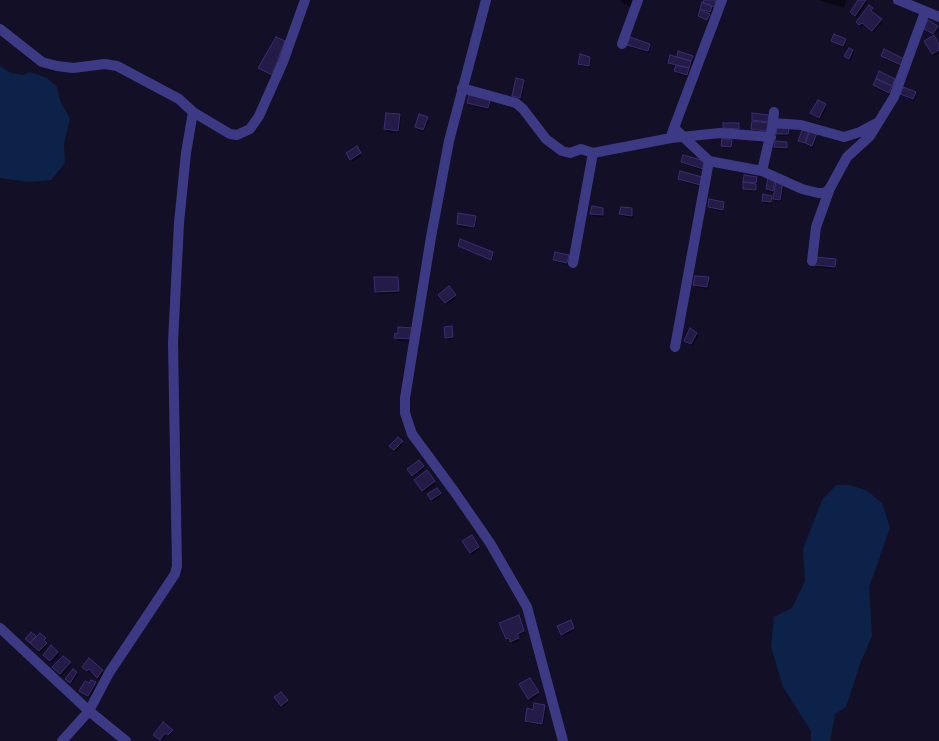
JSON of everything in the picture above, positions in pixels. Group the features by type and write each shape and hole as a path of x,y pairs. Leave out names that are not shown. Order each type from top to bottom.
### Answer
{"street":[{"path":"0,29 42,62 73,68 105,64 117,66 179,99 193,112 230,134 237,135 250,129 264,105 283,62 305,0"},
{"path":"486,0 449,141 431,237 405,398 406,420 412,434 490,543 526,607 563,741"},
{"path":"622,44 638,0"},
{"path":"671,138 722,0"},
{"path":"898,0 939,17"},
{"path":"812,261 816,227 830,188 847,157 866,142 894,97 926,12"},
{"path":"462,88 516,103 523,109 546,139 562,151 570,153 581,150 593,153 671,138 720,133 771,137"},
{"path":"62,741 89,711 110,673 175,574 177,566 173,342 186,153 193,112"},
{"path":"762,170 774,123 774,112"},
{"path":"774,123 801,125 844,137 860,132 879,122"},
{"path":"674,128 710,161 762,170 812,192 825,193 830,188"},
{"path":"573,263 593,153"},
{"path":"675,347 710,161"},
{"path":"0,628 89,711 126,741"}],"water":[{"path":"0,66 11,73 23,75 30,72 47,78 57,87 60,101 70,118 64,144 65,163 51,180 29,182 0,178"},
{"path":"836,485 849,485 866,490 882,503 890,528 869,587 872,636 860,664 846,707 835,714 830,741 811,741 811,731 783,687 771,647 774,617 792,608 805,581 803,549 822,500"}],"building":[{"path":"704,0 716,0 714,7 703,3"},
{"path":"858,0 866,0 855,16 850,12"},
{"path":"702,2 712,6 710,12 700,9"},
{"path":"869,5 873,8 871,11 882,19 872,31 862,23 859,25 856,22"},
{"path":"700,10 710,14 707,20 698,16"},
{"path":"928,20 938,26 933,34 923,28"},
{"path":"834,34 846,39 843,46 831,41"},
{"path":"934,35 939,44 939,50 932,54 924,41"},
{"path":"276,37 285,41 272,75 258,68"},
{"path":"630,37 650,44 648,51 627,45"},
{"path":"849,48 853,50 849,59 844,56"},
{"path":"884,49 904,59 901,65 881,56"},
{"path":"678,51 693,56 691,61 677,57"},
{"path":"580,54 590,57 589,66 578,64"},
{"path":"670,55 691,61 689,68 668,63"},
{"path":"676,65 689,68 687,75 674,71"},
{"path":"879,71 895,79 892,86 876,78"},
{"path":"516,78 524,80 520,98 512,96"},
{"path":"876,79 892,86 889,93 873,85"},
{"path":"903,87 916,92 913,99 900,94"},
{"path":"469,95 490,100 488,108 467,103"},
{"path":"818,100 826,104 819,118 810,113"},
{"path":"386,113 400,114 398,131 384,129"},
{"path":"752,113 769,115 768,122 752,120"},
{"path":"419,114 428,117 423,130 415,127"},
{"path":"752,121 768,123 767,131 751,129"},
{"path":"723,123 739,123 739,129 723,128"},
{"path":"777,127 789,128 788,134 776,134"},
{"path":"803,128 809,130 805,143 798,141"},
{"path":"810,131 817,133 812,146 805,143"},
{"path":"722,138 732,140 731,147 721,146"},
{"path":"775,141 787,142 787,148 774,147"},
{"path":"357,146 361,153 350,160 346,153"},
{"path":"683,155 705,161 703,169 681,162"},
{"path":"680,171 702,177 700,185 678,179"},
{"path":"744,175 757,177 756,183 743,182"},
{"path":"768,178 775,179 773,191 766,189"},
{"path":"776,180 783,182 780,200 773,199"},
{"path":"743,182 756,184 756,190 743,189"},
{"path":"763,194 772,196 771,202 762,201"},
{"path":"709,199 724,202 723,210 708,207"},
{"path":"592,206 603,208 603,215 590,214"},
{"path":"621,207 632,208 632,216 619,214"},
{"path":"458,213 476,216 474,227 457,224"},
{"path":"460,239 493,252 491,260 458,246"},
{"path":"555,252 569,255 567,263 553,260"},
{"path":"815,257 836,259 835,267 814,265"},
{"path":"695,276 709,277 707,287 693,285"},
{"path":"374,277 398,277 399,291 375,292"},
{"path":"449,286 456,295 445,303 438,295"},
{"path":"452,326 453,337 445,338 444,327"},
{"path":"398,327 413,328 413,339 394,338 395,333 398,334"},
{"path":"690,328 697,333 691,344 684,341"},
{"path":"398,437 403,441 394,450 389,446"},
{"path":"419,460 424,466 412,476 407,469"},
{"path":"427,470 435,481 422,491 414,480"},
{"path":"437,488 441,493 431,500 427,494"},
{"path":"472,535 479,547 470,553 462,541"},
{"path":"519,615 524,631 517,634 519,638 510,642 509,638 506,639 499,623"},
{"path":"571,620 574,628 561,635 557,626"},
{"path":"31,632 36,636 30,643 25,639"},
{"path":"40,633 46,638 44,640 47,643 39,651 30,643"},
{"path":"51,645 58,652 50,661 43,655"},
{"path":"63,656 71,662 60,674 52,667"},
{"path":"89,658 103,670 97,678 89,669 87,671 82,667"},
{"path":"73,669 77,672 70,683 65,679"},
{"path":"530,678 539,692 528,699 519,684"},
{"path":"91,680 96,682 88,696 79,691 85,681 89,683"},
{"path":"281,692 288,700 281,706 274,697"},
{"path":"534,703 545,705 542,724 525,721 527,708 533,710"},
{"path":"163,722 173,730 168,735 165,733 160,740 153,735"}]}
